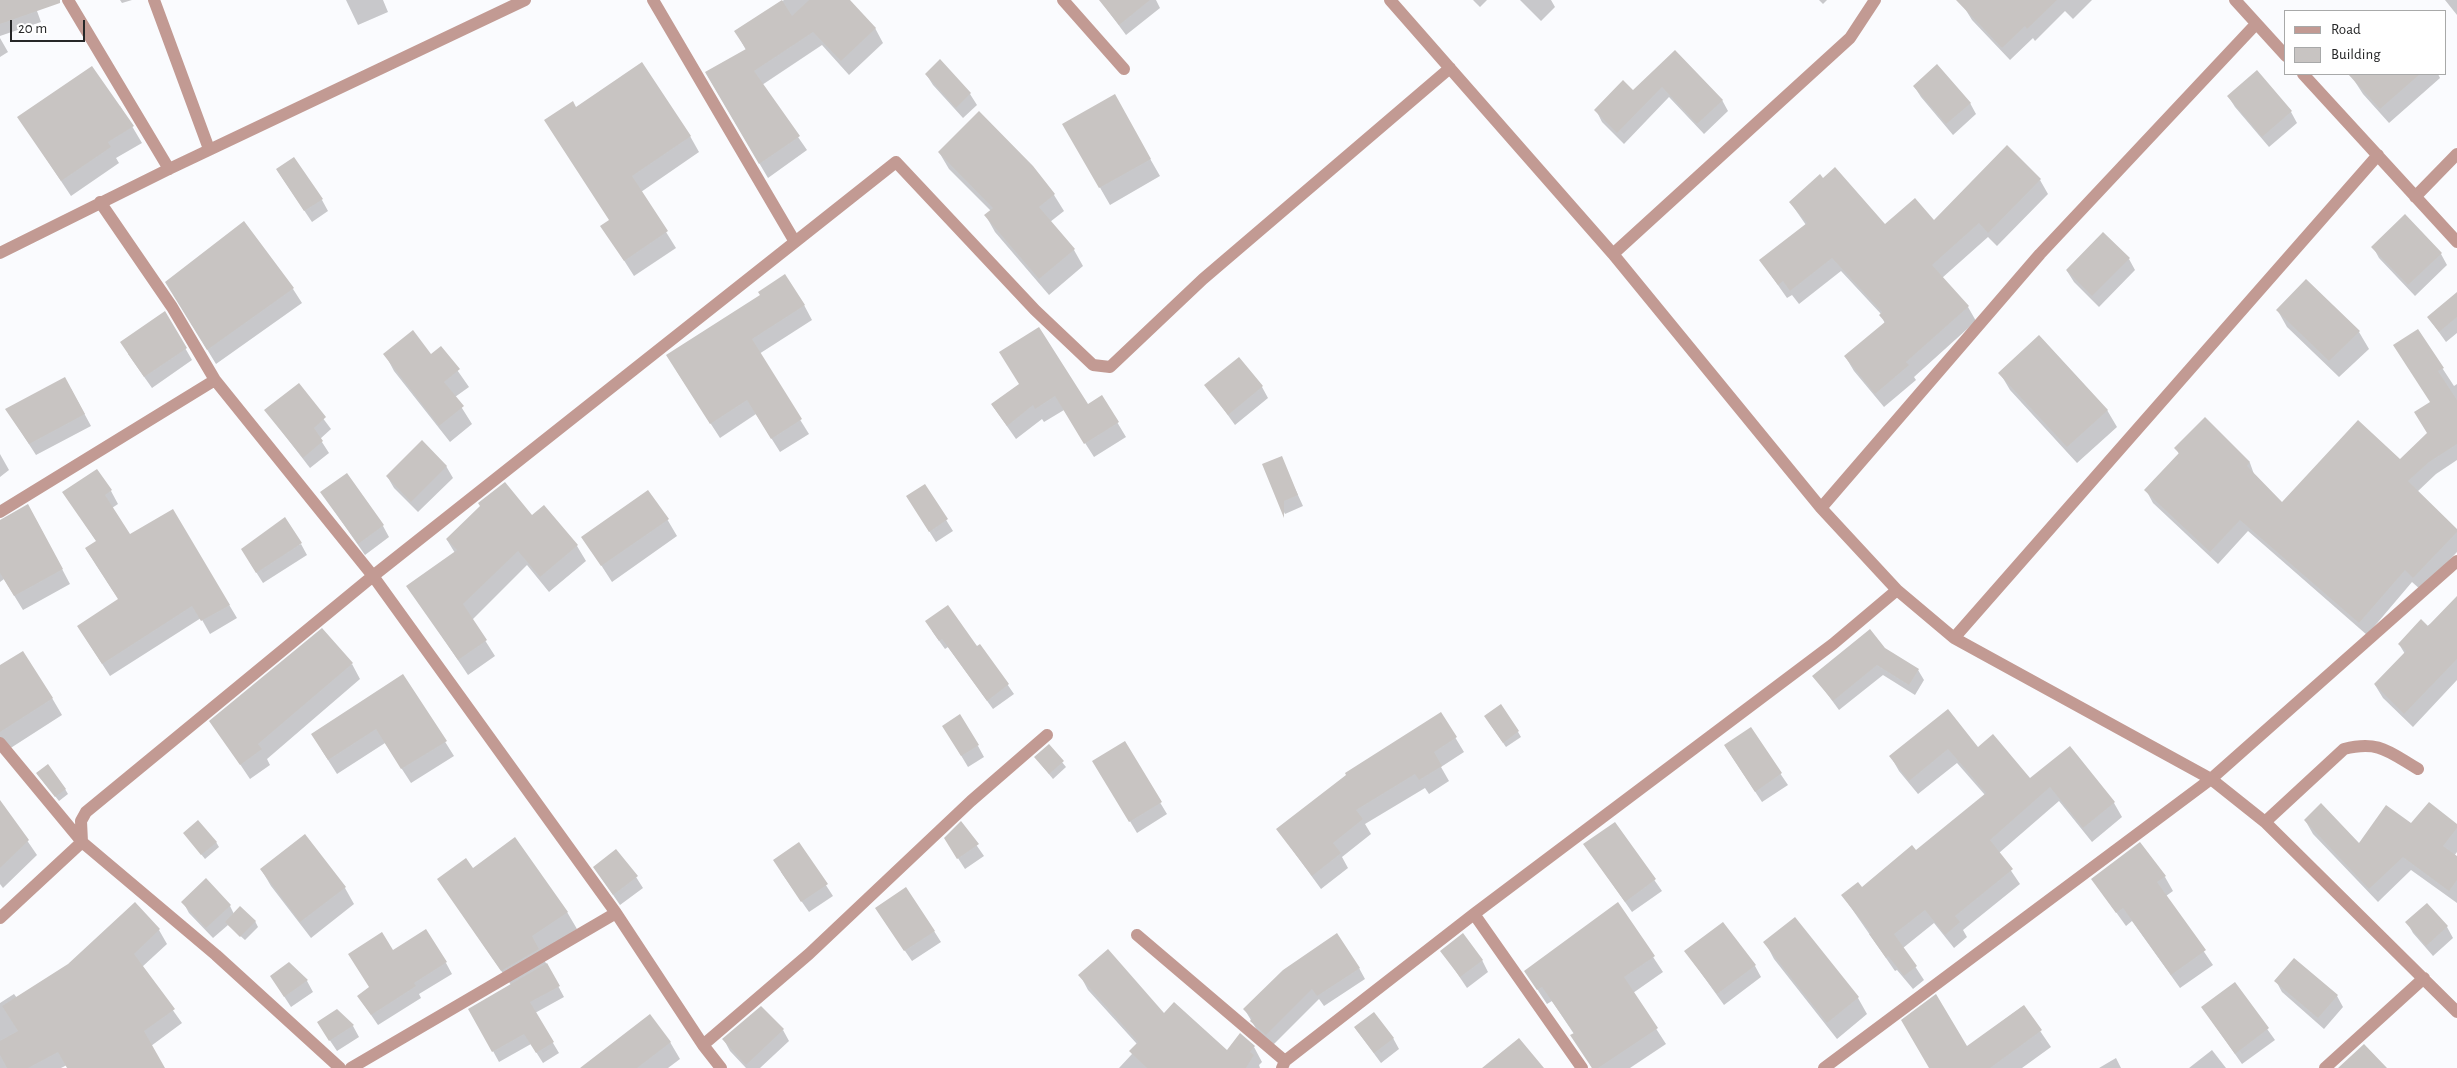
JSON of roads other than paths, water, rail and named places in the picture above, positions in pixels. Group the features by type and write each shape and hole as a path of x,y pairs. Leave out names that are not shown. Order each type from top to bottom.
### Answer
{"street":[{"path":"68,0 169,169"},
{"path":"154,0 209,149"},
{"path":"0,254 100,202 209,149 525,0"},
{"path":"653,0 795,242"},
{"path":"1063,0 1124,69"},
{"path":"1390,0 1613,254 1820,508 1897,590 1954,638 2211,779 2265,822 2457,1012"},
{"path":"1613,254 1850,38 1875,0"},
{"path":"2236,1 2284,54"},
{"path":"1820,508 2040,254 2256,24"},
{"path":"0,918 82,842 81,821 86,812 373,576 896,162 1035,310 1093,365 1110,367 1203,279 1450,68"},
{"path":"2304,75 2457,242"},
{"path":"2414,196 2457,154"},
{"path":"1954,638 2378,155"},
{"path":"100,202 172,307 216,380 373,576 616,913 702,1045 721,1068"},
{"path":"0,512 216,380"},
{"path":"1824,1068 2211,779 2457,561"},
{"path":"1138,935 1283,1064 1474,914 1833,644 1897,590"},
{"path":"702,1045 809,954 970,801 1048,735"},
{"path":"0,743 82,842 216,956 340,1068"},
{"path":"2265,822 2344,749 2361,745 2378,746 2418,769"},
{"path":"351,1068 616,913"},
{"path":"1474,914 1582,1068"},
{"path":"2325,1068 2424,978"}]}
